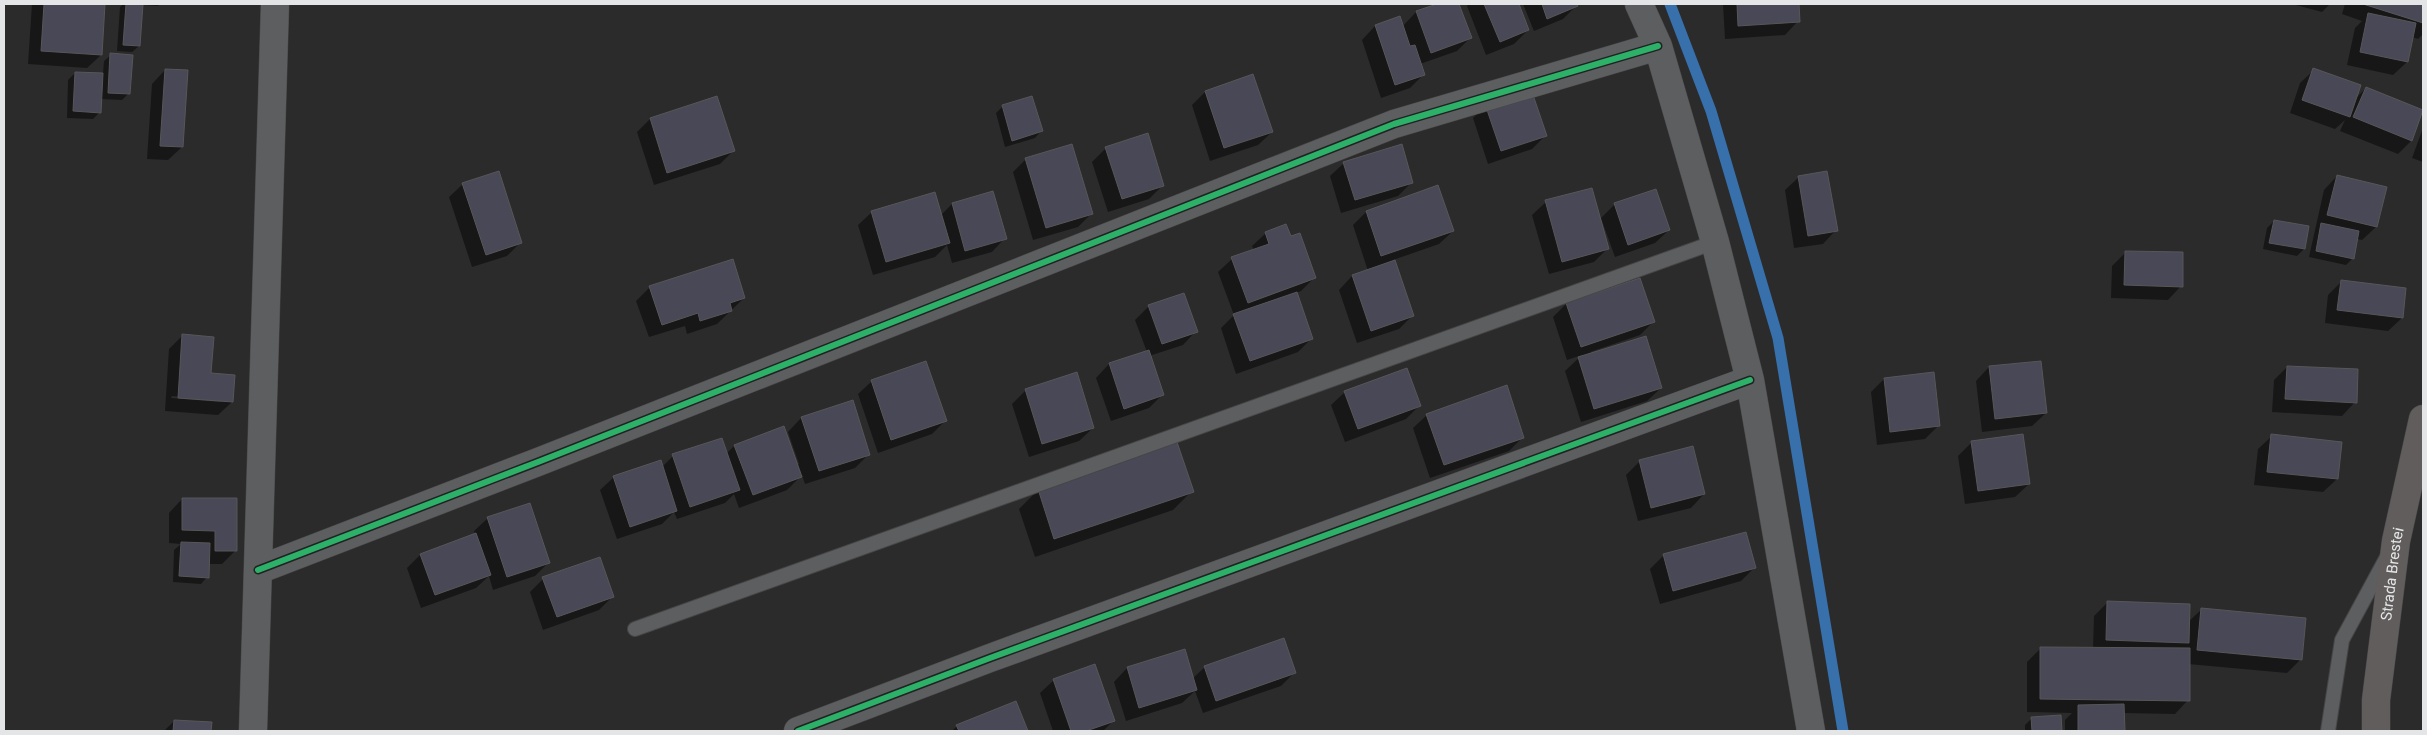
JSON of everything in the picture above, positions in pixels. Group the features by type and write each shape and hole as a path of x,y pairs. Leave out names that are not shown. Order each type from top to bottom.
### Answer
{"main road":[{"name":"Strada Brestei","path":"2376,731 2376,700 2396,541 2423,420"}],"street":[{"path":"253,731 275,4"},
{"path":"1639,4 1658,46 1715,242 1750,380 1811,731"},
{"path":"258,570 538,462 1394,124 1658,46"},
{"path":"798,731 999,654 1750,380"}],"lane":[{"path":"635,629 1715,242"},
{"path":"2328,731 2342,640 2396,541"}],"building":[{"path":"44,4 105,4 102,55 41,51"},
{"path":"126,4 143,4 140,46 123,45"},
{"path":"1437,4 1459,4 1472,38 1431,53 1416,11"},
{"path":"1484,4 1519,4 1529,30 1500,42"},
{"path":"1542,4 1577,4 1578,6 1547,19"},
{"path":"1737,4 1799,4 1800,22 1738,26"},
{"path":"2363,4 2423,4 2423,23"},
{"path":"2368,13 2416,23 2408,62 2360,52"},
{"path":"1400,16 1410,46 1415,45 1425,75 1395,85 1375,25"},
{"path":"110,53 133,55 130,94 108,93"},
{"path":"2313,68 2361,85 2350,117 2302,100"},
{"path":"165,69 188,70 183,147 160,146"},
{"path":"75,72 103,73 101,113 73,111"},
{"path":"1253,74 1273,132 1224,148 1205,91"},
{"path":"2366,87 2423,110 2412,141 2353,117"},
{"path":"1531,89 1547,136 1501,151 1485,104"},
{"path":"717,96 735,151 667,173 650,118"},
{"path":"1032,96 1043,131 1012,141 1002,105"},
{"path":"1148,133 1164,186 1122,199 1105,147"},
{"path":"1072,144 1093,214 1046,228 1025,158"},
{"path":"1402,144 1413,183 1355,200 1343,162"},
{"path":"499,171 522,243 486,255 462,183"},
{"path":"1827,171 1838,231 1808,236 1798,176"},
{"path":"2337,175 2387,187 2377,227 2327,215"},
{"path":"1438,185 1454,231 1381,256 1366,211"},
{"path":"1592,188 1609,249 1562,262 1545,200"},
{"path":"1656,189 1670,230 1628,245 1614,203"},
{"path":"993,191 1007,239 965,251 952,203"},
{"path":"935,192 950,243 886,262 871,211"},
{"path":"2274,220 2309,226 2305,249 2269,243"},
{"path":"2321,223 2359,231 2354,259 2316,251"},
{"path":"1286,224 1291,236 1300,233 1316,278 1248,303 1231,257 1269,244 1265,232"},
{"path":"2125,251 2183,252 2183,287 2124,285"},
{"path":"733,259 745,298 730,303 732,311 700,321 698,313 662,325 649,286"},
{"path":"1395,260 1414,316 1371,331 1352,275"},
{"path":"1640,278 1655,322 1581,347 1566,303"},
{"path":"2341,280 2406,288 2403,318 2337,310"},
{"path":"1297,292 1313,339 1250,361 1233,314"},
{"path":"1184,293 1198,332 1162,344 1148,305"},
{"path":"182,334 214,337 211,373 235,375 233,402 178,398"},
{"path":"1646,336 1662,388 1594,409 1578,357"},
{"path":"1149,350 1164,395 1124,409 1109,363"},
{"path":"926,361 947,421 891,440 871,380"},
{"path":"2041,361 2047,413 1995,419 1989,366"},
{"path":"2287,366 2358,369 2357,403 2285,399"},
{"path":"1407,368 1421,406 1358,429 1344,391"},
{"path":"1077,372 1094,428 1042,444 1025,389"},
{"path":"1934,372 1940,426 1890,432 1884,378"},
{"path":"1507,385 1524,438 1444,465 1426,414"},
{"path":"853,400 870,455 819,471 801,417"},
{"path":"784,426 802,477 753,495 734,445"},
{"path":"2023,434 2030,484 1978,491 1971,441"},
{"path":"2271,434 2342,442 2338,479 2267,472"},
{"path":"722,438 740,490 690,507 672,454"},
{"path":"1177,442 1194,492 1054,539 1038,489"},
{"path":"1693,446 1705,494 1651,508 1639,460"},
{"path":"661,460 677,511 630,527 613,476"},
{"path":"182,498 237,498 237,551 215,551 215,531 182,530"},
{"path":"530,503 550,563 507,577 487,517"},
{"path":"1746,532 1756,568 1673,591 1663,554"},
{"path":"476,533 491,575 435,595 420,554"},
{"path":"181,542 210,543 209,578 179,576"},
{"path":"600,557 614,597 557,617 542,577"},
{"path":"2107,601 2190,604 2189,643 2106,640"},
{"path":"2201,608 2306,618 2302,660 2197,650"},
{"path":"1284,638 1296,673 1216,701 1204,666"},
{"path":"2040,647 2190,648 2190,701 2040,699"},
{"path":"1185,649 1197,690 1139,708 1127,667"},
{"path":"1095,664 1115,721 1086,731 1071,731 1053,679"},
{"path":"1016,701 1028,731 959,731 956,725"},
{"path":"2124,704 2125,731 2078,731 2078,705"},
{"path":"2061,715 2062,731 2032,731 2031,717"},
{"path":"174,720 212,722 211,731 173,731"}],"waterway":[{"path":"1670,4 1711,111 1778,338 1843,731"}],"cycle path":[{"path":"258,570 538,462 1394,124 1658,46"},
{"path":"798,731 990,658 1750,380"}]}
